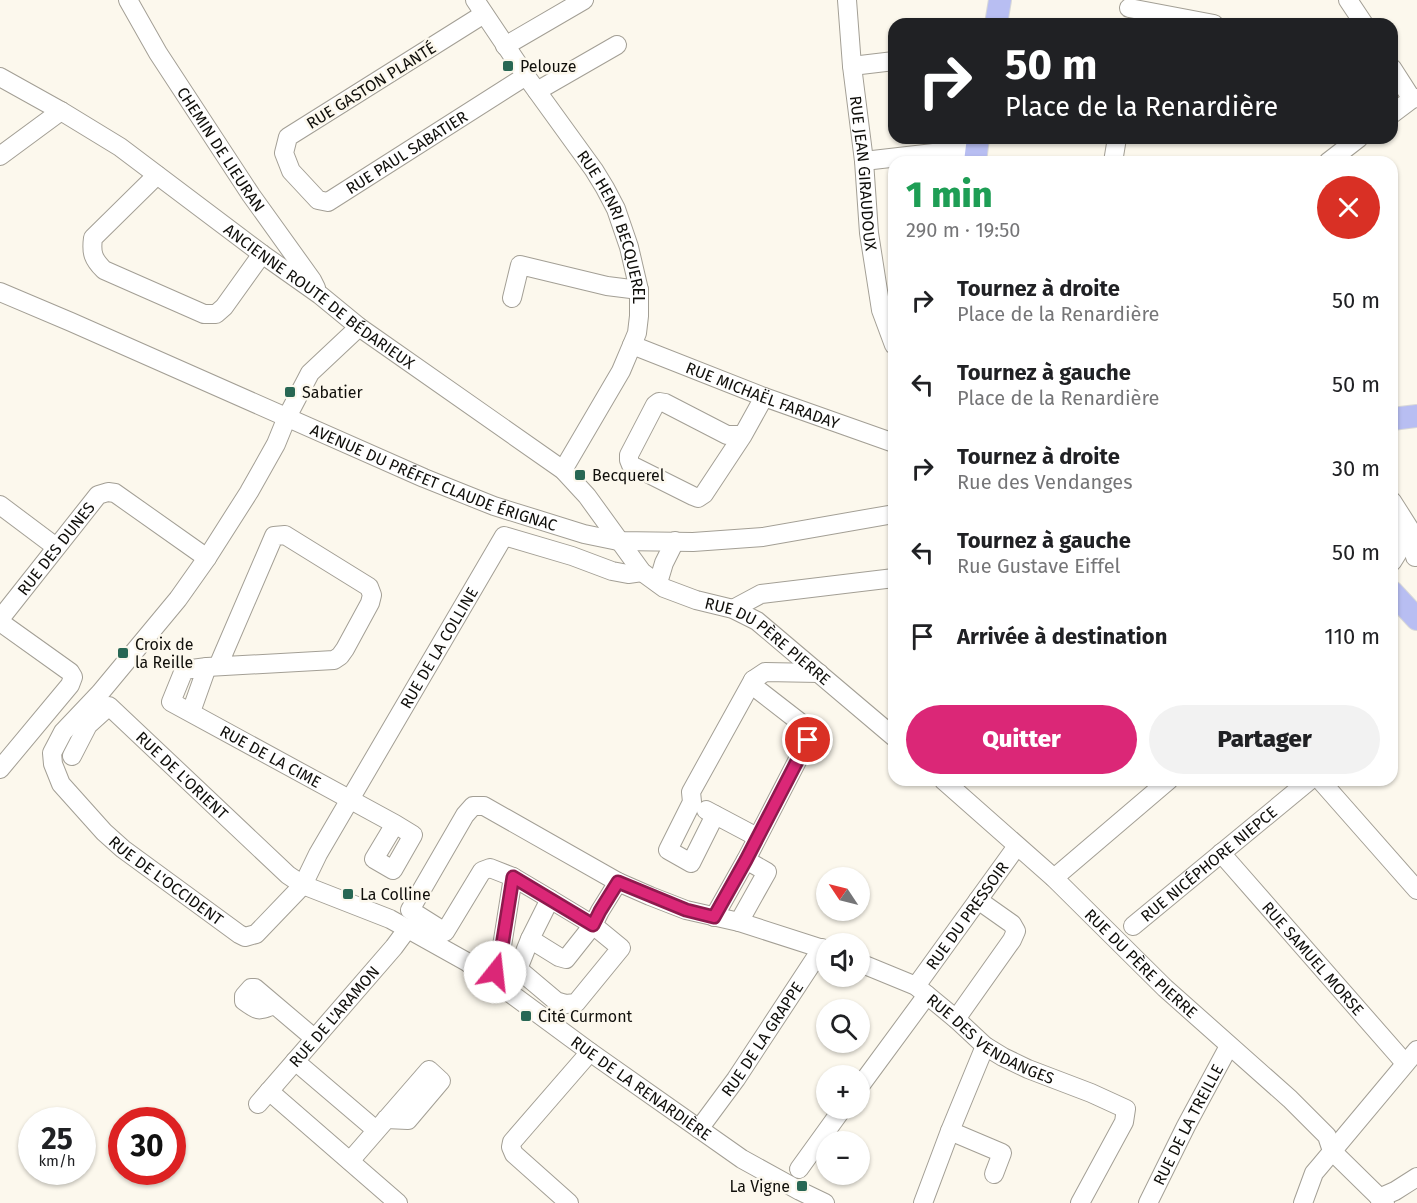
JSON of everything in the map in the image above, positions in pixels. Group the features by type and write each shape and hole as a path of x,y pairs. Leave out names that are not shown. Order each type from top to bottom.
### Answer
{"main road":[{"path":"997,18 1000,0"},
{"path":"1398,418 1417,416"},
{"path":"1398,598 1417,619"}],"street":[{"name":"CHEMIN DE LIEURAN","path":"128,0 210,133 312,280 320,295"},
{"path":"505,45 584,0"},
{"name":"RUE JEAN GIRAUDOUX","path":"847,0 869,233 881,310 888,329"},
{"path":"1348,0 1360,18"},
{"name":"RUE HENRI BECQUEREL","path":"479,7 594,170 616,209 629,247 639,290 637,333 632,345 621,371 563,470"},
{"name":"RUE GASTON PLANTÉ","path":"291,171 284,153 288,137 479,7"},
{"path":"1129,11 1175,18"},
{"name":"RUE PAUL SABATIER","path":"291,171 318,200 328,202 532,84 617,45"},
{"path":"852,66 888,62"},
{"path":"1398,76 1414,98 1398,110"},
{"name":"ANCIENNE ROUTE DE BÉDARIEUX","path":"0,77 120,147 320,295 359,327 563,470 587,496 618,541"},
{"path":"0,156 61,111"},
{"path":"1336,156 1351,144"},
{"path":"915,156 977,150"},
{"path":"864,161 888,159"},
{"path":"157,175 93,238 91,249 95,261 104,270 204,314 216,314 224,307 262,254"},
{"path":"512,298 520,265 607,286 639,290"},
{"name":"AVENUE DU PRÉFET CLAUDE ÉRIGNAC","path":"0,292 424,478 494,506 584,534 618,541 693,542 763,537 888,515"},
{"path":"207,558 276,444 310,373 359,327"},
{"name":"RUE MICHAËL FARADAY","path":"632,345 764,397 888,441"},
{"path":"743,435 727,435 659,402 655,405 629,455 629,460 632,465 698,498 704,494 743,435 764,397"},
{"name":"RUE DES DUNES","path":"0,620 98,495 108,492 115,493 207,558"},
{"path":"0,505 56,547"},
{"path":"1398,510 1411,531 1415,557"},
{"path":"1398,532 1403,540 1398,552"},
{"name":"RUE DE LA CIME","path":"213,667 334,660 345,649 370,603 372,596 369,587 285,535 274,536 191,712 395,824"},
{"name":"RUE DE LA COLLINE","path":"303,885 318,854 504,536 572,556 612,571 628,574 642,572"},
{"name":"RUE DU PÈRE PIERRE","path":"618,541 642,572 664,588 696,600 733,609 757,621 888,732"},
{"path":"658,583 664,563 675,541"},
{"name":"RUE DE L'OCCIDENT","path":"207,558 171,608 100,693 63,732 52,753 53,764 61,784 104,832 123,849 239,934 246,937 255,934 303,885"},
{"path":"733,609 761,594 888,579"},
{"path":"0,620 70,672 73,677 70,686 0,769"},
{"path":"715,815 691,863 668,850 692,802 691,792 753,680 765,672 819,673"},
{"path":"714,917 808,740 806,727 757,689 753,680"},
{"name":"RUE DE L'ORIENT","path":"72,756 88,725 109,706 288,875 303,885"},
{"name":"RUE DU PÈRE PIERRE","path":"950,786 1054,878 1165,988 1290,1099 1327,1136 1332,1151 1380,1201"},
{"path":"1054,878 1162,786"},
{"name":"RUE NICÉPHORE NIEPCE","path":"1133,926 1303,786"},
{"path":"1325,786 1417,888"},
{"path":"692,802 757,837"},
{"path":"550,899 518,969 556,1001 566,1004 576,1003 621,948 593,925 550,899 513,877 490,868 482,871 445,932 410,910 465,815 473,806 484,806 618,882 686,910 739,922 816,946"},
{"name":"RUE DU PRESSOIR","path":"870,1070 978,900 1017,846"},
{"name":"RUE SAMUEL MORSE","path":"1221,853 1411,1057"},
{"path":"739,922 767,872 746,860"},
{"path":"491,978 502,946 513,877"},
{"path":"530,939 566,959 593,925 618,882"},
{"name":"RUE DE LA RENARDIÈRE","path":"303,885 390,919 467,962 794,1197 825,1203"},
{"path":"956,1019 1016,931 1012,924 978,900"},
{"name":"RUE DE L'ARAMON","path":"350,1161 263,1098 408,928"},
{"name":"RUE DE LA GRAPPE","path":"699,1129 736,1080 816,961"},
{"name":"RUE DES VENDANGES","path":"870,968 921,991 985,1046 1003,1057 1126,1109 1124,1122 1080,1203"},
{"path":"274,1005 314,1038"},
{"path":"923,1203 985,1046"},
{"name":"RUE DE LA TREILLE","path":"1148,1203 1229,1046"},
{"path":"569,1203 514,1154 511,1147 512,1142 590,1052"},
{"path":"1303,1203 1314,1173 1411,1057"},
{"path":"295,1061 381,1124 350,1161 398,1203"},
{"path":"799,1169 835,1119"},
{"path":"950,1131 1002,1153 994,1174"},
{"path":"1380,1201 1417,1177"}],"place":[{"name":"Pelouze","path":"508,66"},
{"name":"Sabatier","path":"290,392"},
{"name":"Becquerel","path":"580,475"},
{"name":"Croix de la Reille","path":"123,653"},
{"name":"La Colline","path":"348,894"},
{"name":"Cité Curmont","path":"526,1016"},
{"name":"La Vigne","path":"802,1186"}],"route":[{"path":"495,972 502,946 513,877 593,925 618,882 686,910 714,917 808,740"}]}
